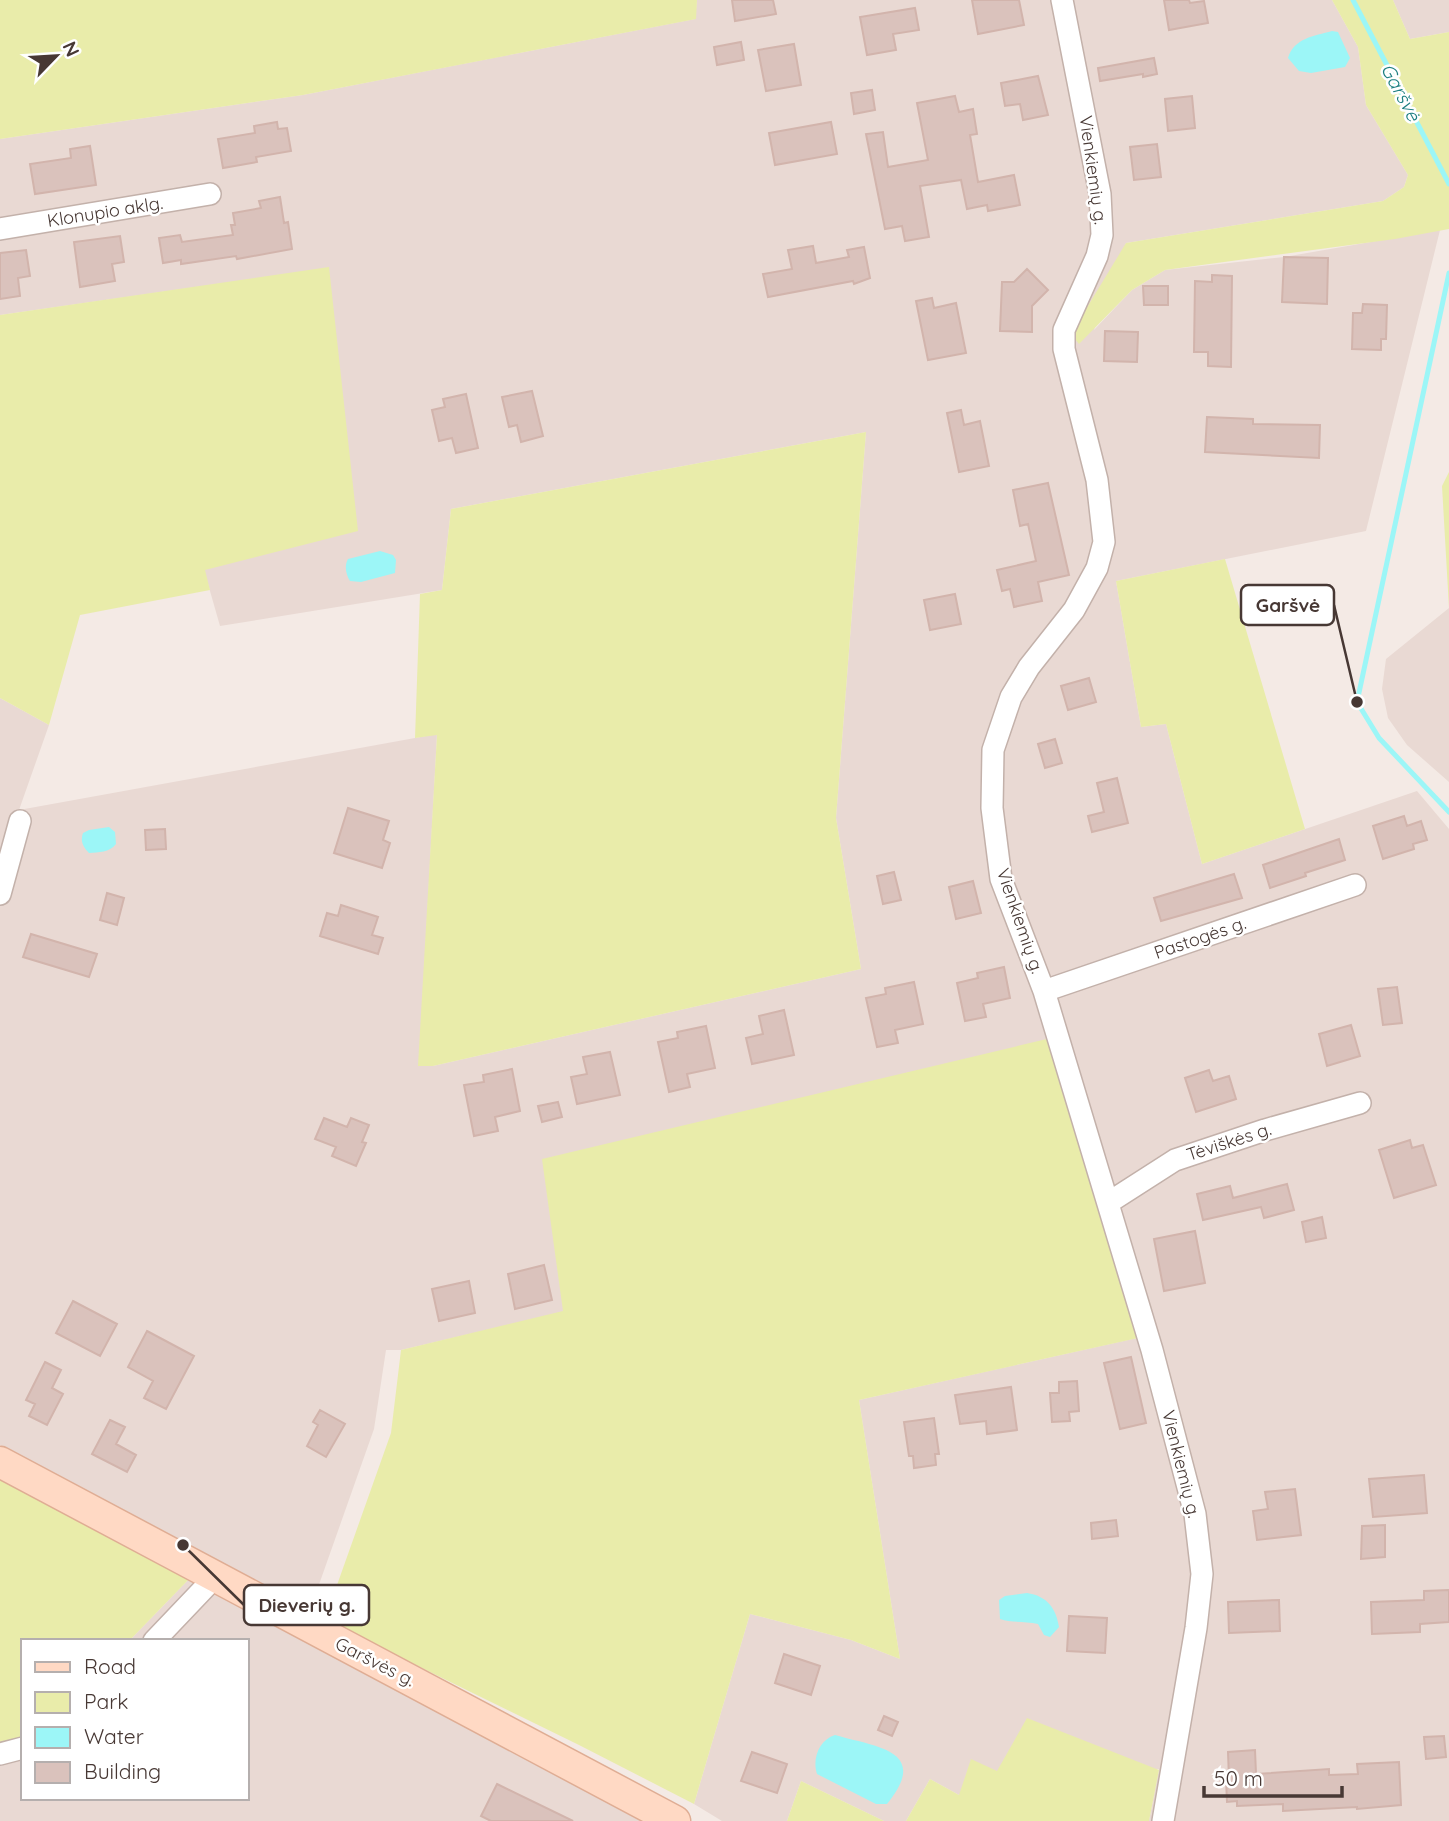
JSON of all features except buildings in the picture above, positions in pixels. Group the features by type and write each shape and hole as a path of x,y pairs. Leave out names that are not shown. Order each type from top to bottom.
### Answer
{"main road":[{"name":"Garšvės g.","path":"0,1462 675,1821"}],"street":[{"name":"Vienkiemių g.","path":"1062,0 1100,194 1102,235 1097,256 1064,330 1064,349 1097,480 1104,542 1097,568 1074,610 1029,667 1011,698 993,750 992,808 1002,879 1044,991 1155,1361 1195,1514 1202,1574 1195,1640 1163,1821"},
{"name":"Klonupio aklg.","path":"0,229 210,194"},
{"path":"0,894 20,821"},
{"name":"Pastogės g.","path":"1044,991 1355,885"},
{"name":"Tėviškės g.","path":"1108,1203 1175,1160 1265,1130 1360,1103"},
{"path":"155,1639 214,1578"},
{"path":"0,1754 21,1749"}],"shaded area":[{"path":"697,0 1332,0 1358,47 1366,105 1408,175 1404,187 1383,201 1126,243 1094,330 1132,290 1165,270 1284,257 1440,230 1366,531 1116,581 1141,727 1166,724 1202,864 1417,791 1449,829 1449,1821 1149,1821 1159,1769 997,1771 959,1795 930,1779 906,1821 884,1821 801,1781 787,1821 722,1821 694,1804 750,1614 851,1640 900,1659 859,1400 1137,1338 563,1312 401,1350 386,1350 374,1429 310,1610 286,1600 0,1445 0,698 49,725 19,810 437,734 419,1066 433,1066 861,969 836,818 866,432 451,509 442,590 220,626 204,570 329,268 0,315 0,139 303,95 695,19"},
{"path":"1393,0 1449,0 1449,32 1410,39"},
{"path":"1449,608 1449,782 1407,745 1388,718 1382,689 1386,659"},
{"path":"193,1575 642,1821 0,1821 0,1746 21,1738 21,1800 248,1800 248,1639 131,1639"}],"green space":[{"path":"0,0 697,0 696,19 303,95 0,139"},
{"path":"1332,0 1393,0 1410,39 1449,32 1449,229 1395,239 1165,270 1132,290 1079,344 1071,334 1126,243 1383,201 1404,187 1408,175 1366,105 1358,47"},
{"path":"329,267 358,531 205,570 210,590 80,615 49,725 0,698 0,315"},
{"path":"866,432 836,818 861,969 433,1066 418,1066 437,735 415,738 420,594 442,590 451,509"},
{"path":"1449,472 1449,608 1442,486"},
{"path":"1225,559 1305,829 1202,864 1166,724 1141,727 1116,581"},
{"path":"1047,1039 1138,1338 859,1400 900,1659 851,1640 750,1614 694,1804 328,1622 331,1602 391,1433 401,1350 563,1311 542,1159"},
{"path":"0,1471 193,1575 131,1639 21,1639 21,1738 0,1746"},
{"path":"1027,1718 1159,1770 1149,1821 906,1821 930,1779 959,1795 971,1759 997,1771"},
{"path":"801,1781 884,1821 787,1821"}],"water":[{"path":"1338,32 1350,58 1345,67 1311,73 1299,71 1288,58 1295,46 1312,36"},
{"path":"380,551 393,555 396,560 395,573 361,582 350,581 346,570 348,559"},
{"path":"109,827 115,832 116,844 107,851 89,853 83,844 83,833"},
{"path":"1027,1593 1045,1600 1056,1614 1059,1627 1050,1637 1044,1635 1038,1624 1000,1619 999,1600 1005,1596"},
{"path":"835,1735 881,1748 901,1762 903,1772 899,1786 887,1804 876,1804 817,1774 815,1762 818,1751 829,1737"}],"waterway":[{"name":"Garšvė","path":"1353,0 1449,184"},
{"name":"Garšvė","path":"1449,273 1357,702 1379,738 1449,812"}],"place":[{"name":"Garšvė","path":"1357,702"},
{"name":"Dieverių g.","path":"183,1545"}]}
